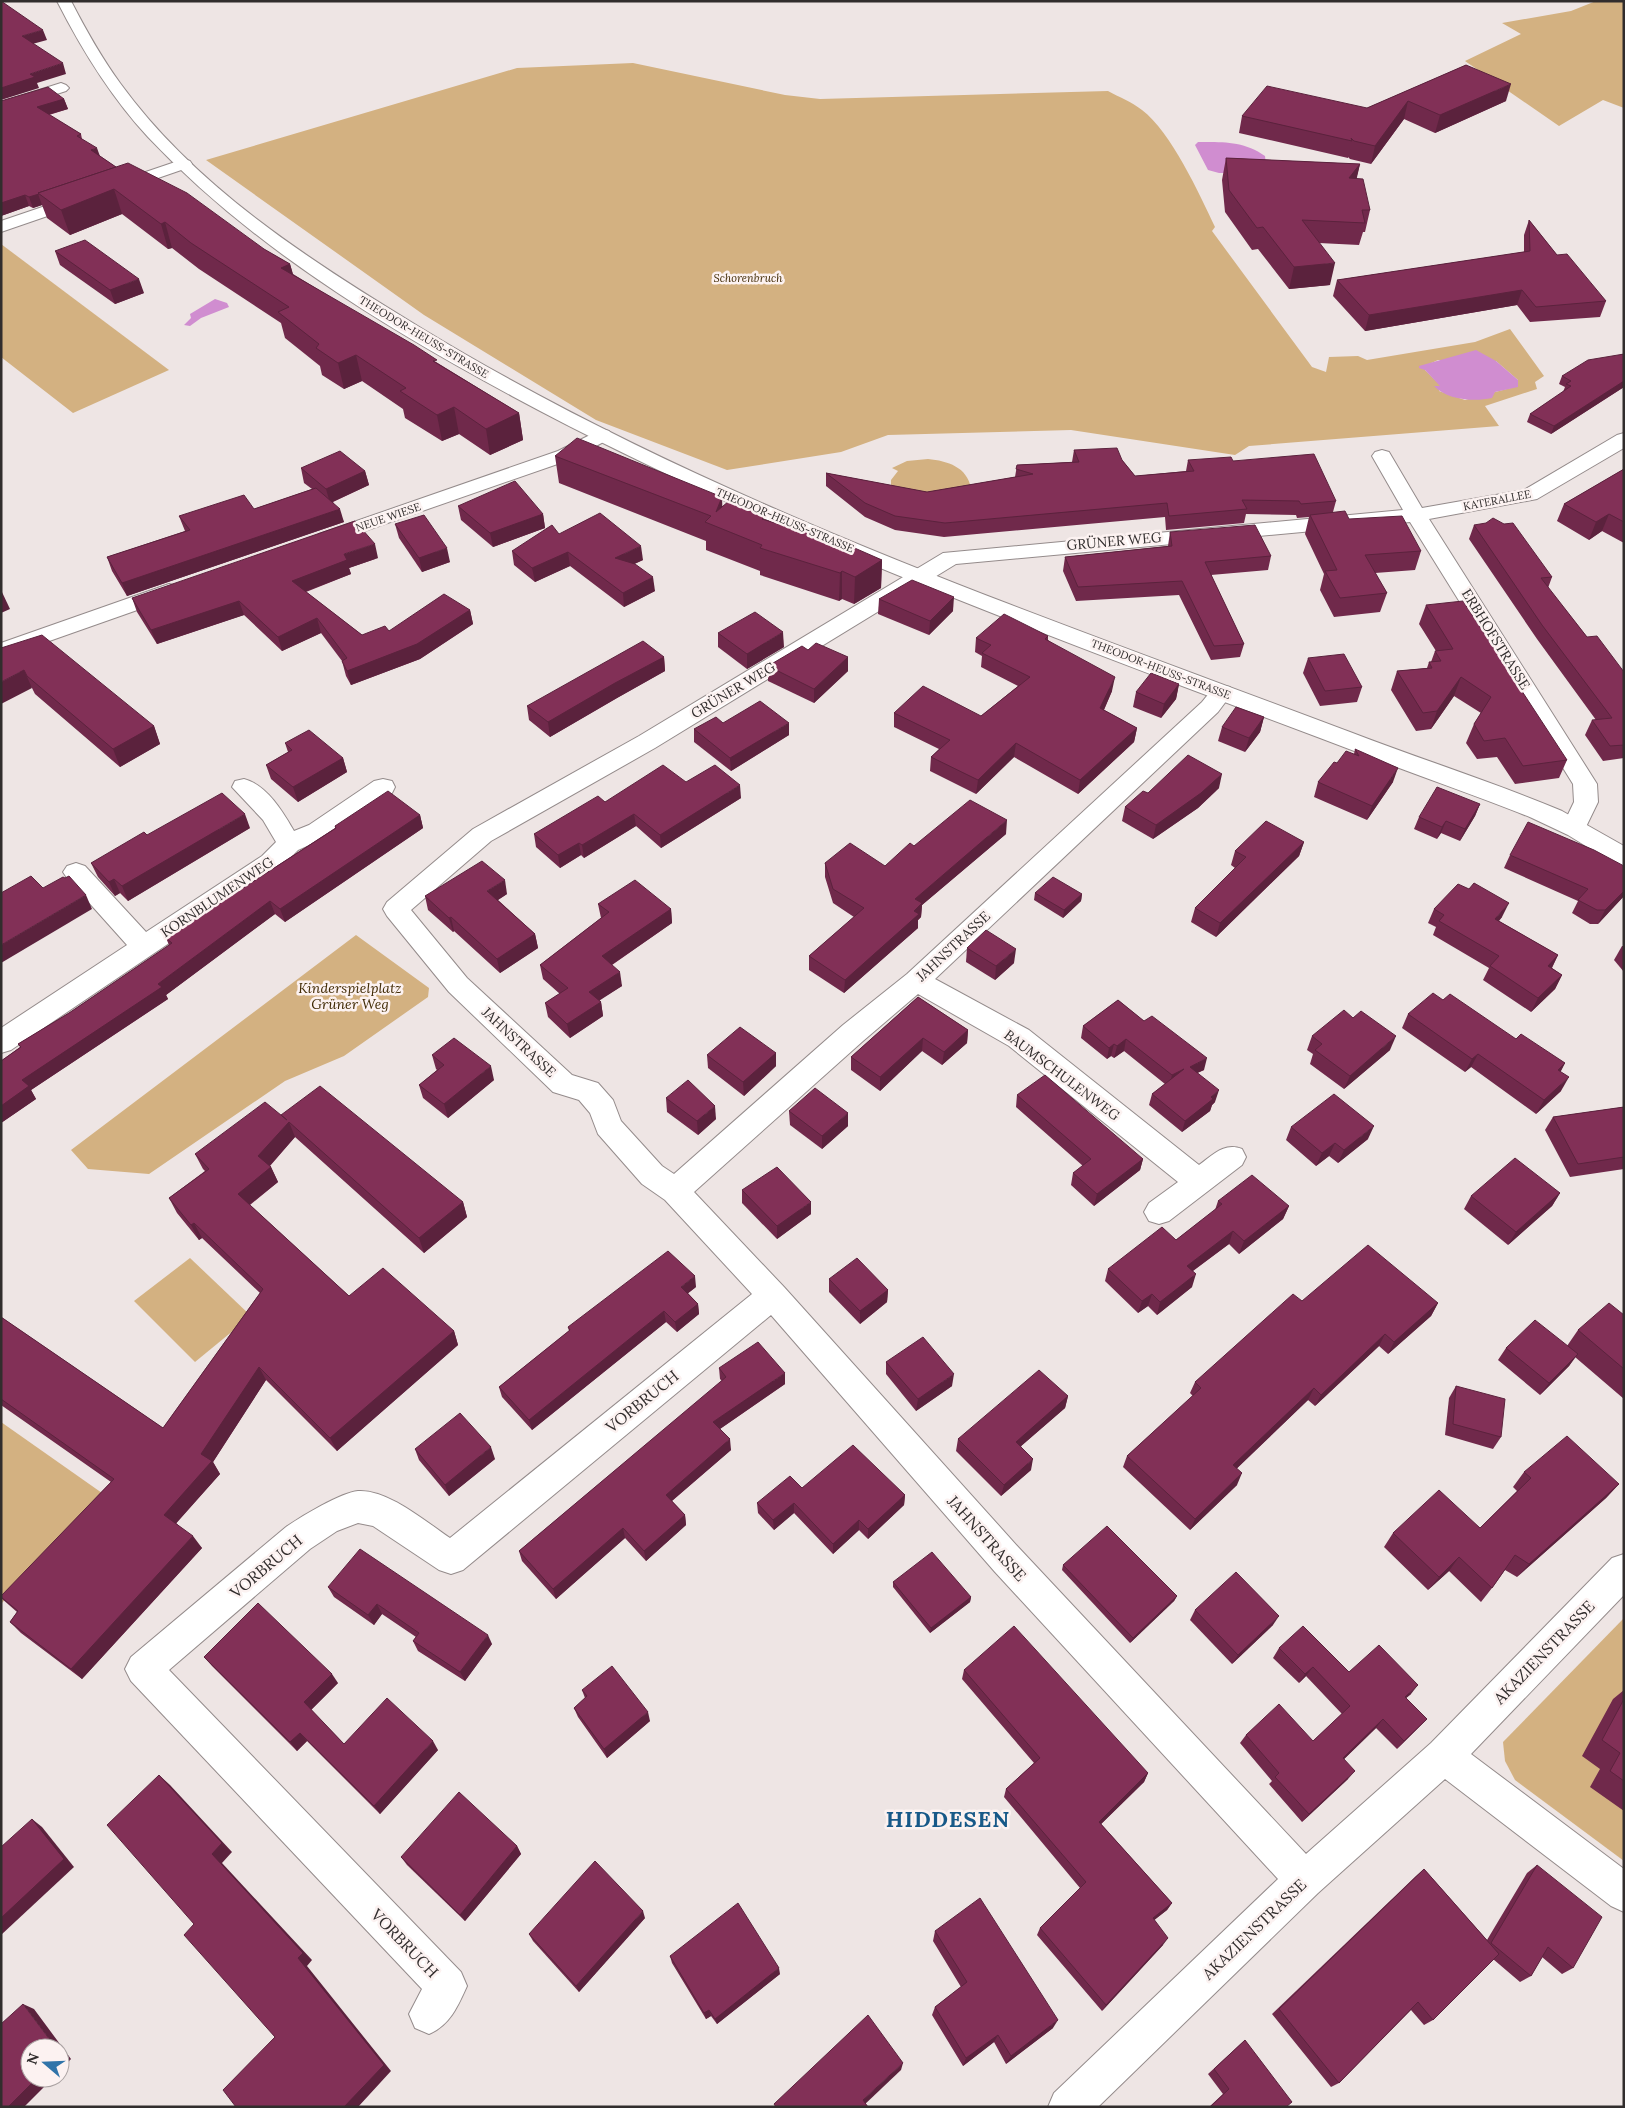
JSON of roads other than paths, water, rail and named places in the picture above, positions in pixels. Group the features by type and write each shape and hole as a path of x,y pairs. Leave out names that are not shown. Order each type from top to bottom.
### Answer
{"street":[{"name":"THEODOR-HEUSS-STRASSE","path":"64,1 105,74 152,132 220,198 306,263 363,301 437,346 686,478 923,576 1500,797 1574,827 1624,858"},
{"path":"1,107 61,88"},
{"path":"1,228 184,164"},
{"name":"NEUE WIESE","path":"310,544 566,455 602,435"},
{"name":"KATERALLEE","path":"1416,515 1530,495 1615,455 1624,439"},
{"name":"ERBHOFSTRASSE","path":"1382,456 1416,515 1585,784 1586,802 1574,827"},
{"name":"GRÜNER WEG","path":"445,972 396,909 482,835 647,742 951,558 1416,515"},
{"path":"1,651 190,584"},
{"name":"JAHNSTRASSE","path":"675,1191 853,1033 916,981 1203,713 1222,692"},
{"path":"244,787 272,814 289,844"},
{"name":"KORNBLUMENWEG","path":"1,1042 271,862 289,844 318,831 383,787"},
{"path":"76,872 144,947"},
{"name":"JAHNSTRASSE","path":"445,972 563,1084 588,1091 603,1108 608,1126 652,1175 675,1191 773,1296 1007,1560 1305,1880"},
{"name":"BAUMSCHULENWEG","path":"916,981 1019,1038 1199,1182"},
{"path":"1159,1212 1232,1157"},
{"name":"VORBRUCH","path":"429,2014 447,1986 143,1669 272,1562 298,1538 325,1520 358,1507 380,1511 451,1558 773,1296"},
{"name":"AKAZIENSTRASSE","path":"1068,2107 1305,1880 1444,1756 1624,1570"},
{"path":"1444,1756 1624,1893"}],"district":[{"name":"HIDDESEN","path":"948,1819"}],"park label":[{"name":"Schorenbruch","path":"748,278"},
{"name":"Kinderspielplatz Grüner Weg","path":"350,996"}]}
